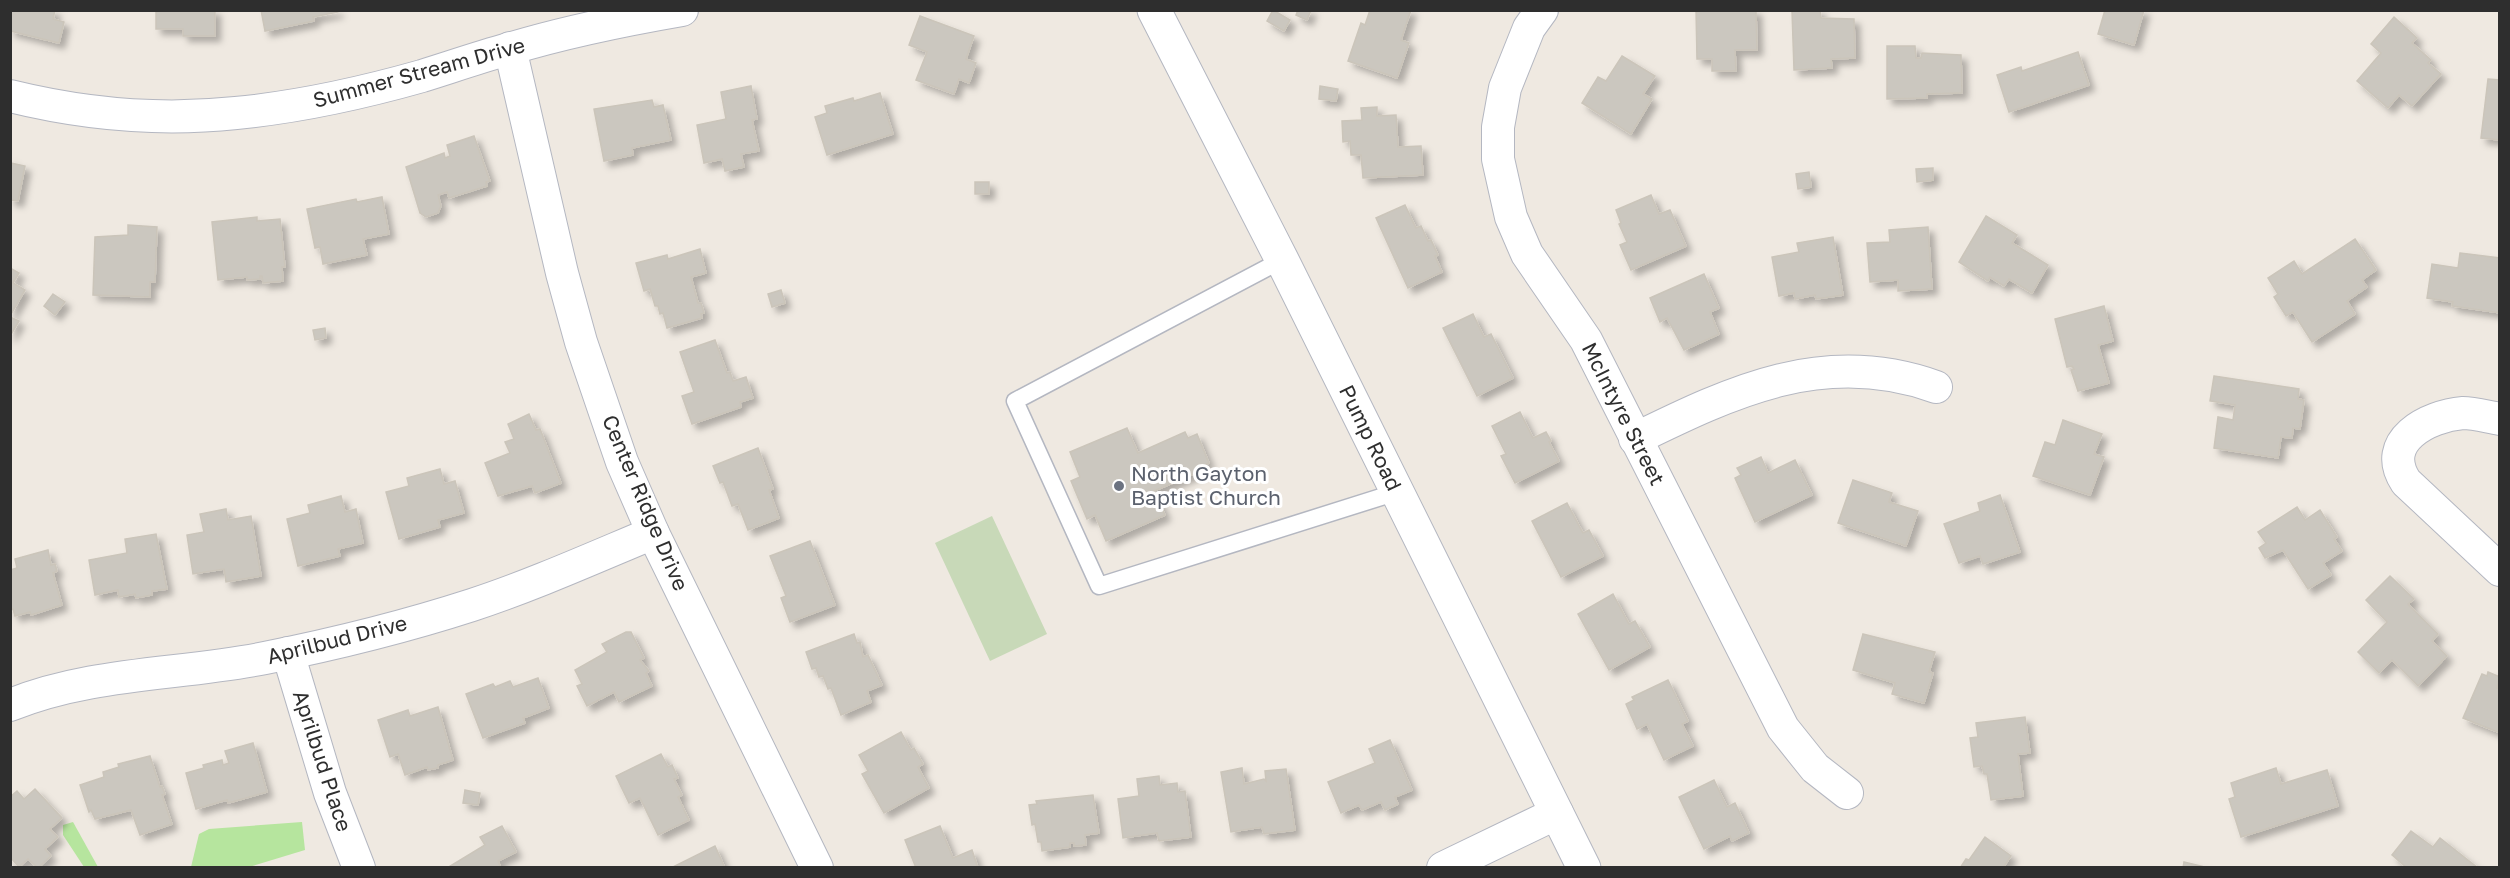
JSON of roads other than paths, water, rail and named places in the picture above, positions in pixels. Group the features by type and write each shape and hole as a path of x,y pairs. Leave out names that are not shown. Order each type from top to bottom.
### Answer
{"main road":[{"name":"Pump Road","path":"1154,10 1282,260 1584,867"}],"street":[{"name":"Summer Stream Drive","path":"10,96 71,108 137,116 236,113 310,102 421,76 510,48 631,19 682,10"},
{"name":"McIntyre Street","path":"1542,10 1529,28 1505,88 1498,127 1498,159 1511,217 1527,254 1586,340 1783,728 1815,768 1847,793"},
{"name":"Center Ridge Drive","path":"510,48 562,273 581,342 622,462 653,532 817,867"},
{"path":"1635,439 1714,400 1794,375 1840,371 1878,373 1910,377 1936,387"},
{"path":"2499,419 2465,413 2426,422 2411,432 2401,445 2398,458 2399,471 2406,482 2499,570"},
{"name":"Aprilbud Drive","path":"10,705 28,698 99,680 249,661 339,643 472,605 653,532"},
{"name":"Aprilbud Place","path":"288,653 330,793 359,867"},
{"path":"1443,867 1557,813"}],"lane":[{"path":"1282,260 1015,401 1099,586 1397,492"}],"place":[{"name":"North Gayton Baptist Church","path":"1119,486"}]}
